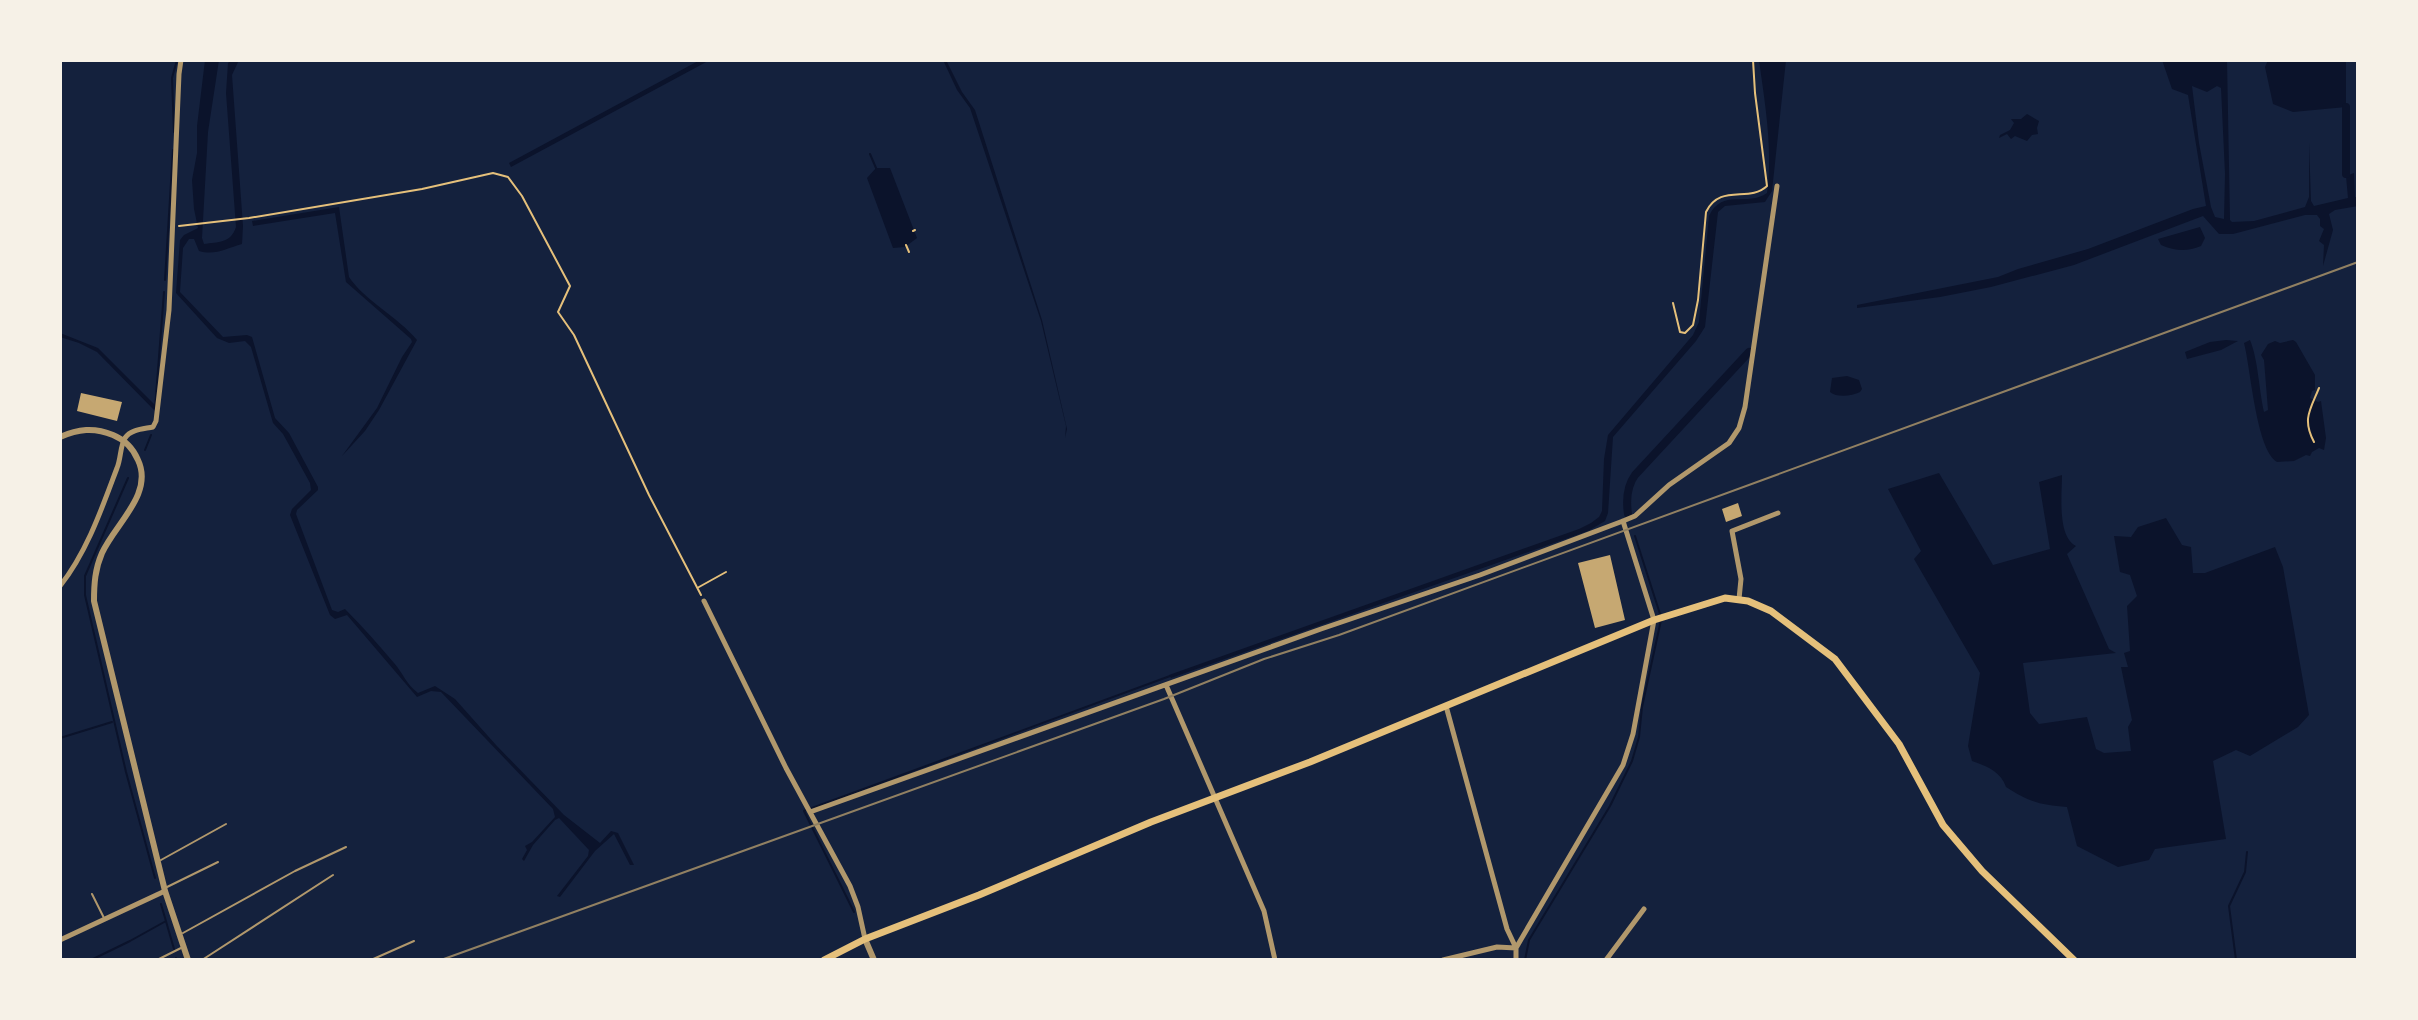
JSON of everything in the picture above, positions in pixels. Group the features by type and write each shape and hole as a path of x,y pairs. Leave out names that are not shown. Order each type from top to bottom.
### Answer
{"main road":[{"path":"824,960 865,939 979,895 1151,822 1310,762 1658,618 1725,598 1758,604 1771,611 1835,659 1899,744 1943,825 1982,871 2074,960"}],"street":[{"path":"60,586 74,568 107,495 121,460 124,439 132,431 153,427 156,421 169,310 181,60"},
{"path":"808,809 1468,579 1635,516 1669,485 1729,443 1739,428 1777,186"},
{"path":"60,437 85,429 99,430 124,439 141,466 142,481 138,497 99,560 94,601 164,890 188,960"},
{"path":"1739,599 1741,579 1732,531 1778,513"},
{"path":"1516,948 1623,765 1633,734 1658,618 1623,521"},
{"path":"704,601 850,886 874,960"},
{"path":"1166,685 1264,911 1275,960"},
{"path":"1446,706 1507,929 1516,948 1516,960"},
{"path":"60,940 164,890"},
{"path":"1606,960 1644,909"},
{"path":"1443,960 1497,947 1516,948"}],"lane":[{"path":"158,861 226,824"},
{"path":"178,936 295,871 346,847"},
{"path":"164,890 218,862"},
{"path":"202,960 333,875"},
{"path":"92,894 105,919"},
{"path":"371,960 414,941"},
{"path":"157,960 183,947"}],"path":[{"path":"1673,303 1680,332 1685,333 1693,325 1706,212 1711,203 1715,199 1756,192 1767,186 1753,60"},
{"path":"174,227 422,189 493,173 508,177 522,196 570,286 558,312 574,335 649,495 704,601"},
{"path":"906,245 909,252"},
{"path":"2314,442 2307,428 2308,415 2319,388"},
{"path":"697,588 726,572"}],"water":[{"path":"205,60 219,60 208,132 202,238 204,244 223,241 231,236 236,227 226,93 228,63 239,60 232,75 242,244 205,252 199,251 194,239 189,239 183,248 180,292 223,337 252,337 275,418 289,433 318,487 296,514 332,610 338,612 345,609 418,693 435,686 455,699 564,815 600,843 611,831 618,833 634,865 630,865 614,834 595,851 560,897 557,896 588,856 589,850 559,818 533,845 524,861 525,846 555,817 553,809 441,692 431,691 417,697 347,615 335,619 330,615 290,515 311,490 310,483 283,434 273,423 251,347 245,341 229,343 217,338 176,293 180,240 198,228 192,180"},
{"path":"700,60 710,60 511,167 509,163"},
{"path":"943,60 946,60 975,110 1042,320 1067,429 1065,438 1066,426 1041,321 970,108 957,90"},
{"path":"1759,60 1786,60 1772,191 1765,202 1725,206 1718,212 1705,327 1613,437 1605,521 1588,531 1171,678 1169,675 1579,529 1599,517 1608,435 1693,335 1699,322 1709,216 1714,208 1728,200 1752,199 1767,193 1769,143"},
{"path":"2162,60 2227,60 2232,222 2254,221 2305,207 2309,197 2309,143 2311,201 2314,206 2348,198 2346,176 2354,173 2358,206 2329,214 2333,230 2323,266 2324,245 2319,241 2324,229 2317,215 2305,215 2233,234 2219,234 2203,216 2074,265 1991,287 1857,308 1857,305 1998,277 2088,249 2206,206 2188,95 2172,89","holes":["2192,86 2207,92 2217,86 2221,88 2224,219 2215,217 2211,207"]},
{"path":"2268,60 2346,60 2346,107 2293,112 2273,104 2265,67"},
{"path":"2027,114 2039,121 2038,134 2027,141 2015,136 2011,139 2007,134 1999,138 2010,130 2014,123 2011,119 2021,119"},
{"path":"876,168 890,168 917,238 905,247 893,248 867,178"},
{"path":"339,207 349,277 417,340 379,410 342,456 377,408 411,339 346,282 335,213 253,226 252,221"},
{"path":"2200,227 2205,238 2196,248 2171,249 2161,245 2158,239"},
{"path":"60,333 98,348 155,405 155,411 97,352 60,337"},
{"path":"2250,340 2264,412 2268,410 2261,355 2268,344 2275,341 2296,342 2315,375 2315,390 2310,398 2321,401 2326,438 2324,450 2319,448 2310,456 2294,461 2277,462 2270,454 2259,426 2252,389 2244,343"},
{"path":"2238,341 2221,350 2187,359 2185,352 2210,342"},
{"path":"1847,376 1859,380 1860,392 1845,396 1830,392 1832,378"},
{"path":"1939,473 1993,565 2050,549 2039,482 2062,475 2063,524 2070,541 2076,546 2067,554 2109,649 2116,653 2023,663 2030,713 2039,724 2087,717 2096,749 2104,753 2131,751 2128,727 2132,720 2121,667 2128,667 2124,653 2130,651 2127,606 2137,596 2130,575 2120,572 2114,536 2131,537 2138,527 2166,518 2182,545 2191,547 2193,573 2205,573 2275,547 2283,567 2309,715 2298,727 2250,756 2236,750 2213,761 2226,839 2155,849 2149,860 2118,867 2077,846 2067,807 2042,804 2022,796 2006,787 1993,770 1972,761 1968,746 1980,673 1914,559 1921,551 1888,489"}],"building":[{"path":"81,393 122,402 117,421 77,411"},
{"path":"1738,503 1742,516 1726,522 1722,509"},
{"path":"1610,555 1625,620 1595,628 1578,563"}],"waterway":[{"path":"174,132 172,78 177,60"},
{"path":"2346,107 2346,174"},
{"path":"165,280 173,150"},
{"path":"870,154 876,168"},
{"path":"155,409 164,292"},
{"path":"1628,514 1628,493 1635,475 1749,352"},
{"path":"145,450 151,435"},
{"path":"128,478 85,576 85,595 126,772 155,878"},
{"path":"1635,536 1660,614"},
{"path":"1525,960 1529,940 1610,806 1632,761 1661,620"},
{"path":"812,808 1170,676"},
{"path":"60,738 112,722"},
{"path":"806,810 854,912"},
{"path":"2236,960 2229,906 2245,872 2247,852"},
{"path":"161,904 174,949"},
{"path":"91,960 166,921"}],"railway":[{"path":"441,960 2358,262"}]}
